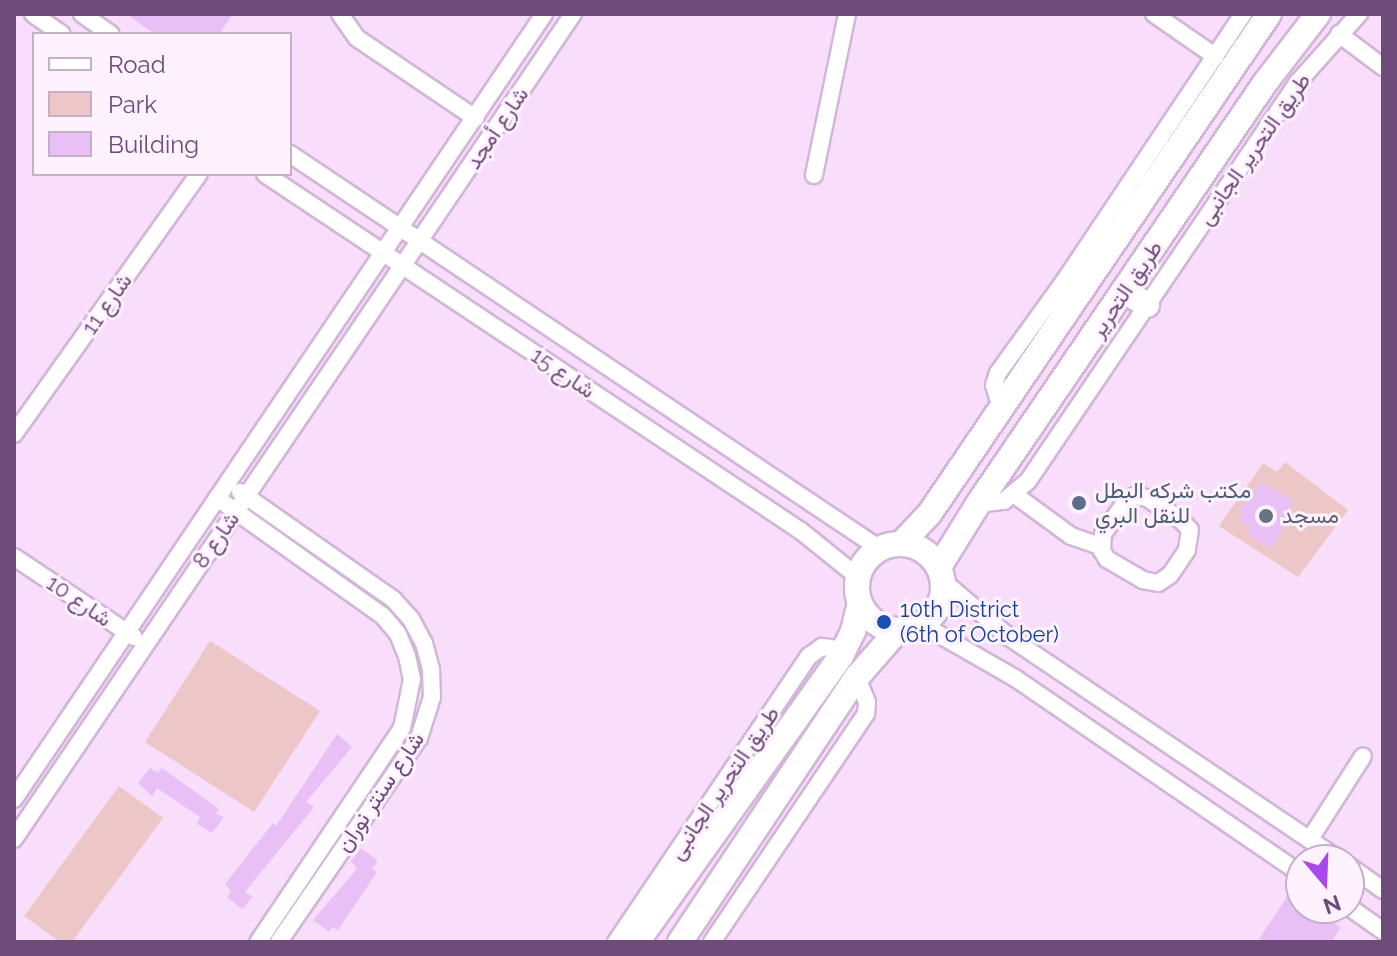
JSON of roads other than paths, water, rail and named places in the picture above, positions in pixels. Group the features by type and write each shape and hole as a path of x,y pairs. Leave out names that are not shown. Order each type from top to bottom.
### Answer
{"street":[{"path":"33,14 59,32"},
{"path":"82,14 108,32"},
{"path":"340,14 357,38 475,118"},
{"name":"شارع أمجد","path":"400,228 544,14"},
{"name":"شارع أمجد","path":"420,242 573,14"},
{"path":"814,175 847,14"},
{"path":"1154,14 1216,57"},
{"path":"1001,408 995,398 998,373 1243,14"},
{"name":"طريق التحرير","path":"890,546 930,513 1269,14"},
{"name":"طريق التحرير","path":"941,574 978,504 1295,40 1318,14"},
{"name":"طريق التحرير الجانبى","path":"1015,495 1299,81 1359,14"},
{"path":"1339,34 1383,67"},
{"name":"شارع 15","path":"292,155 420,242 890,546"},
{"name":"شارع 11","path":"14,434 198,176"},
{"name":"شارع 15","path":"268,176 801,531 858,577"},
{"name":"شارع 8","path":"14,799 400,228"},
{"name":"شارع 8","path":"14,839 420,242"},
{"path":"1124,291 1147,305"},
{"name":"شارع سنتر نوران","path":"227,483 393,599 418,631 431,670 432,697 419,738 279,942"},
{"path":"978,504 1004,501 1015,495 1071,536 1100,546 1107,559 1143,580 1158,583 1170,575 1187,550 1191,537 1181,520 1147,498 1135,496 1103,534 1100,546"},
{"name":"شارع سنتر نوران","path":"217,498 383,616 403,645 412,679 402,728 258,942"},
{"path":"637,942 841,656 853,631 860,603 858,577 866,560 890,546 923,550 941,574 1009,637 1317,844"},
{"name":"شارع 10","path":"14,557 145,645"},
{"path":"680,942 857,677 910,627 939,606 941,574"},
{"path":"860,603 879,624 910,627 1015,678 1285,863"},
{"name":"طريق التحرير الجانبى","path":"616,942 809,656 822,647 831,648 841,656"},
{"path":"712,942 866,714 867,702 857,677"},
{"path":"1310,839 1363,756"},
{"path":"1365,877 1383,890"},
{"path":"1365,918 1383,931"}],"place":[{"name":"مكتب شركه البطل للنقل البري","path":"1079,503"},
{"name":"مسجد","path":"1266,516"},
{"name":"10th District (6th of October)","path":"884,622"}]}
